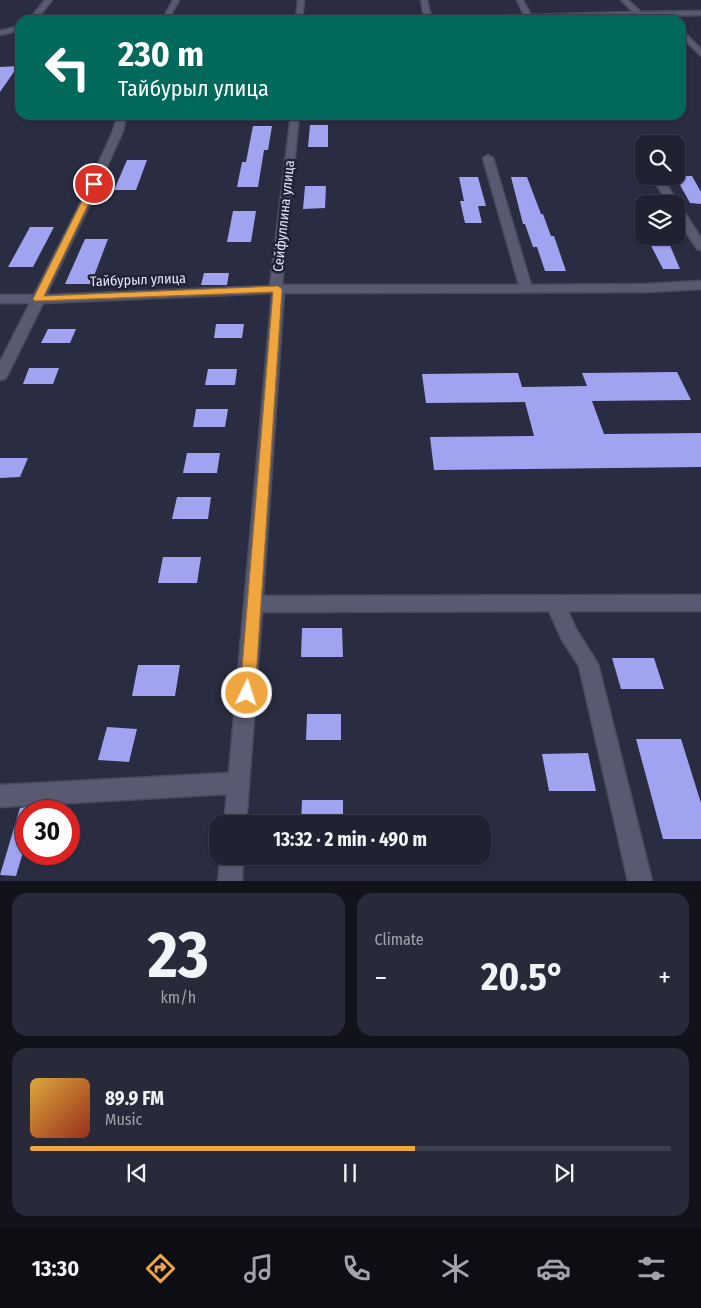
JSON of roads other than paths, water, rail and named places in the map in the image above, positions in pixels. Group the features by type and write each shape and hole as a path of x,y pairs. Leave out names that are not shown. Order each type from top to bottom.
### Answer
{"street":[{"path":"36,15 49,0"},
{"path":"168,15 176,0"},
{"path":"300,15 301,0"},
{"path":"424,0 427,15"},
{"path":"520,0 528,15"},
{"path":"624,0 639,14"},
{"path":"584,15 701,13"},
{"path":"0,26 15,27"},
{"path":"0,32 15,28"},
{"path":"686,37 701,54"},
{"path":"0,376 90,193 118,131 121,120"},
{"name":"Сейфуллина улица","path":"236,815 254,604 278,289 276,289 294,120"},
{"path":"488,158 526,288"},
{"path":"685,222 701,247"},
{"name":"Тайбурыл улица","path":"0,299 278,289 646,288 701,285"},
{"path":"555,603 569,634 588,664 640,880"},
{"path":"254,604 701,604"},
{"path":"0,796 238,783"},
{"path":"230,880 231,865"}]}
